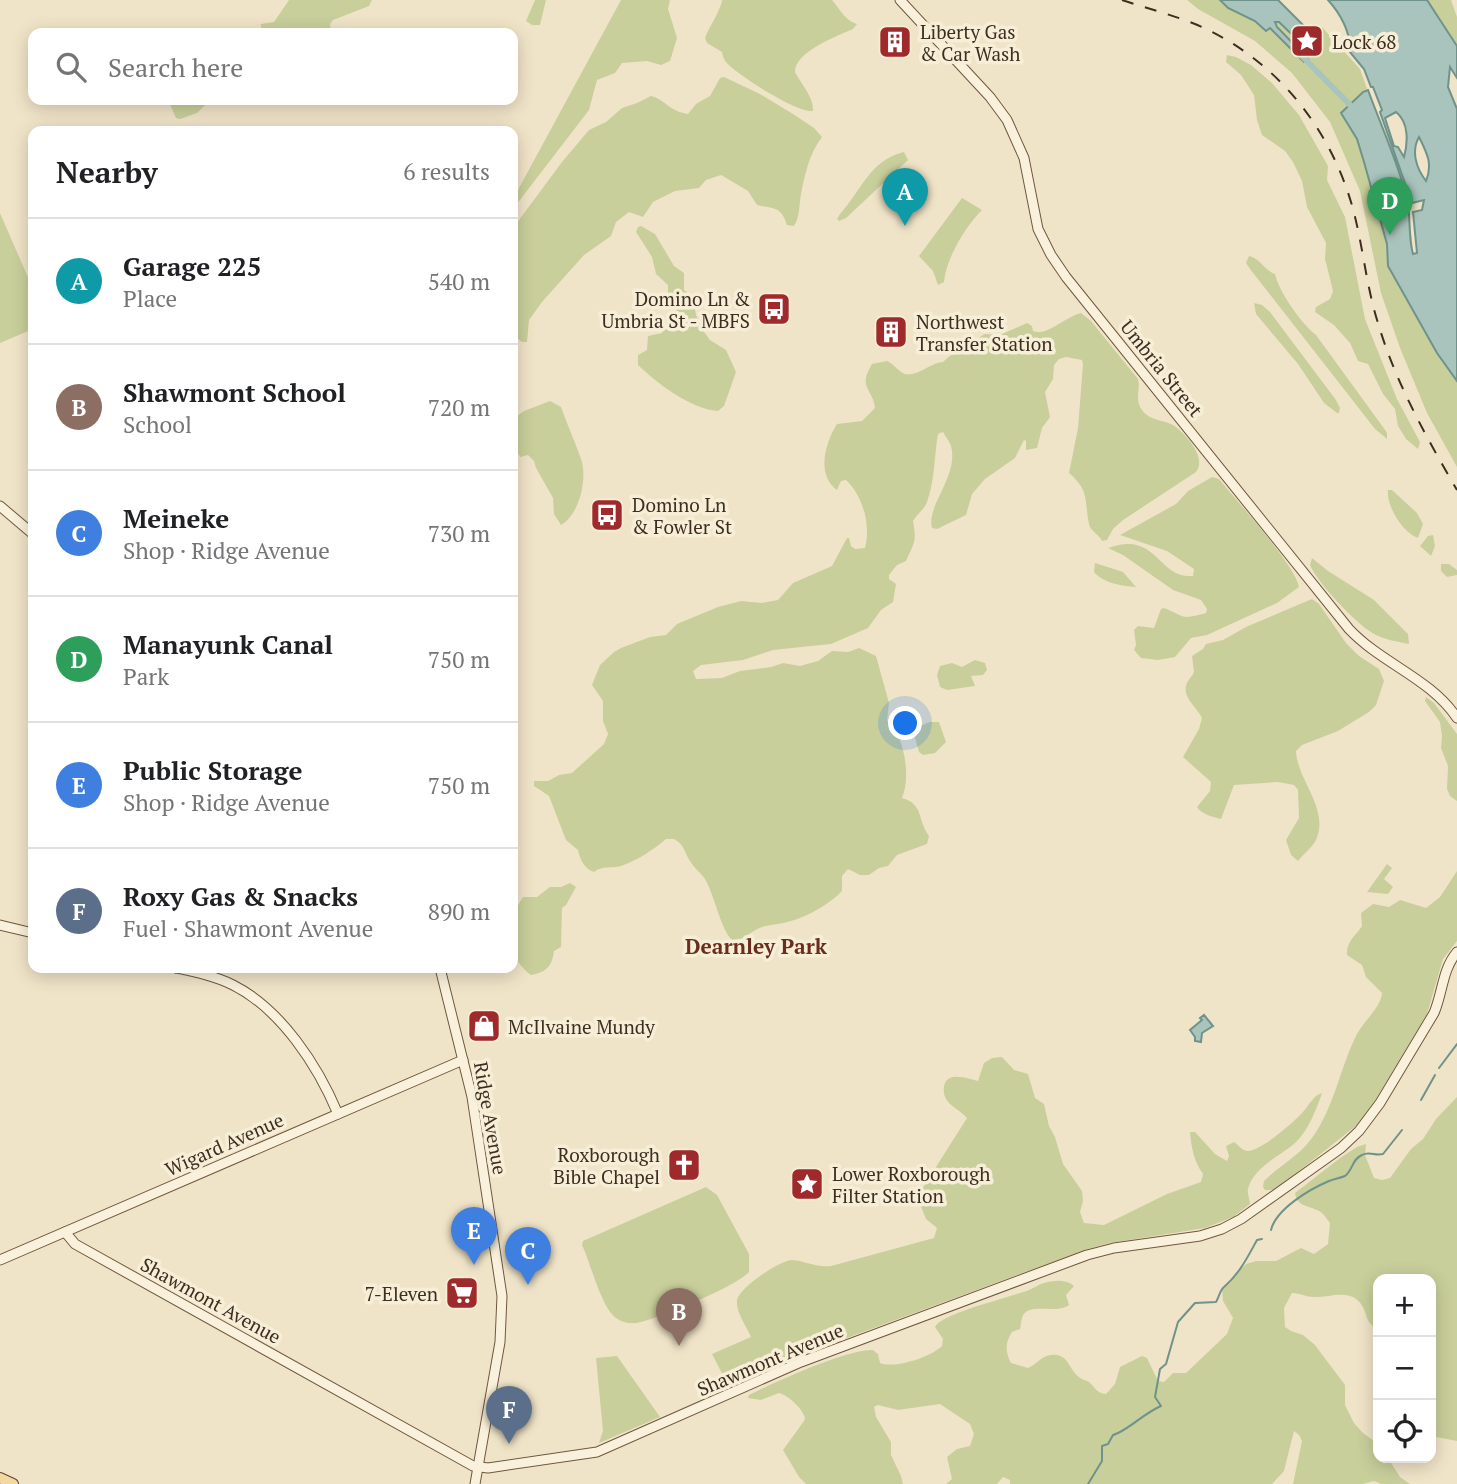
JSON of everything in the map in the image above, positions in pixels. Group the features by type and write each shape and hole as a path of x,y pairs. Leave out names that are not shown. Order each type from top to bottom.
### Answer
{"main road":[{"name":"Umbria Street","path":"900,0 990,97 1007,120 1024,158 1038,229 1066,277 1349,629 1378,655 1435,692 1457,718"},
{"path":"0,506 28,530"},
{"path":"0,925 28,932"},
{"name":"Shawmont Avenue","path":"65,1232 75,1244 478,1468 597,1452 801,1362 1087,1255 1114,1248 1200,1236 1230,1226 1334,1153 1359,1131 1428,1024 1439,1002 1446,968 1457,952"},
{"path":"194,973 225,982 255,1000 289,1033 323,1081 338,1114"},
{"name":"Ridge Avenue","path":"441,973 472,1097 502,1299 500,1342 475,1484"},
{"name":"Wigard Avenue","path":"0,1260 463,1060"},
{"path":"0,1478 13,1484"}],"green space":[{"path":"289,0 372,0 369,6 333,20 330,28 261,28 261,24 274,22"},
{"path":"535,0 546,0 540,25 532,25 526,21"},
{"path":"621,0 670,0 668,9 677,38 670,61 661,65 647,61 622,63 615,73 597,80 589,110 518,202 519,188"},
{"path":"722,0 832,0 846,17 857,24 853,29 809,52 797,65 795,72 809,96 813,111 783,101 758,86 728,64 722,52 707,43 705,38"},
{"path":"1187,0 1278,0 1313,35 1322,27 1360,69 1409,211 1420,322 1457,381 1457,467 1427,413 1400,348 1381,293 1360,191 1330,122 1292,73 1255,41"},
{"path":"1427,0 1451,0 1457,17 1457,46"},
{"path":"1227,55 1251,65 1272,83 1299,115 1328,166 1327,180 1345,217 1365,319 1397,399 1420,442 1418,449 1406,439 1398,426 1395,409 1383,394 1368,364 1358,361 1350,343 1334,325 1315,312 1316,307 1330,299 1333,291 1325,259 1326,243 1307,207 1302,181 1293,162 1285,151 1262,135 1254,95 1241,75 1226,62"},
{"path":"724,77 760,94 814,128 822,137 808,164 794,226 787,225 782,214 776,209 757,205 748,191 721,175 706,180 699,188 675,191 653,202 643,217 629,212 616,222 611,236 584,255 542,302 529,320 527,342 522,342 518,339 518,221 562,162 589,130 606,122 622,108 651,96 688,114 696,104 710,96 720,78"},
{"path":"170,105 205,105 197,113 176,118"},
{"path":"904,152 908,160 846,218 839,221 837,219 840,214 874,169 892,156"},
{"path":"962,198 982,210 958,243 944,282 938,285 933,271 919,256"},
{"path":"0,213 28,277 28,331 0,343"},
{"path":"641,226 655,234 674,266 684,273 684,290 693,297 702,329 710,340 726,350 736,372 724,406 718,411 696,406 685,400 664,387 638,365 638,355 647,350 648,336 662,333 670,320 677,315 675,302 668,297 668,285 656,274 652,257 636,232"},
{"path":"1249,256 1275,274 1291,307 1316,335 1383,427 1387,439 1375,429 1250,269 1246,263"},
{"path":"1254,303 1262,305 1270,312 1336,400 1339,413 1324,403 1298,364 1256,314"},
{"path":"1081,313 1091,321 1138,379 1138,402 1145,414 1176,427 1190,442 1199,460 1196,472 1123,520 1113,529 1107,540 1102,541 1090,526 1083,491 1069,473 1078,428 1083,364 1082,360 1066,357 1059,359 1054,365 1053,379 1045,392 1050,417 1042,428 1037,448 1026,450 1024,440 1015,458 985,479 972,494 966,515 937,529 932,528 931,519 951,468 952,457 949,441 943,432 938,434 930,494 926,505 913,521 913,546 906,561 897,565 889,575 889,579 896,584 893,602 881,610 868,628 831,644 773,650 743,660 701,665 693,671 696,679 722,678 740,671 783,663 800,666 818,661 832,651 848,652 859,648 876,656 889,703 887,721 898,736 905,757 906,780 902,798 917,808 929,836 927,844 897,855 888,866 869,875 860,875 848,869 842,876 842,891 820,908 800,918 762,927 741,939 732,940 724,928 705,879 674,839 666,839 621,866 594,872 588,869 578,850 566,840 549,796 534,786 534,781 548,781 559,775 572,773 604,744 608,734 603,721 603,701 592,685 600,665 621,648 650,637 666,635 677,624 718,607 741,601 762,603 778,600 793,583 832,566 847,538 855,549 865,548 867,530 861,502 846,480 841,481 837,490 830,484 826,476 825,458 829,440 837,424 862,421 875,408 866,384 872,364 887,361 905,374 915,373 958,354 984,334 1000,335 1027,323 1032,326 1033,331 1044,331"},
{"path":"550,401 561,407 581,459 583,476 580,496 573,513 561,525 554,514 553,498 534,461 528,455 520,457 518,453 518,415"},
{"path":"1212,477 1219,479 1264,533 1288,564 1299,587 1277,603 1207,635 1191,638 1175,657 1158,660 1141,658 1134,650 1134,630 1138,626 1154,628 1161,609 1164,608 1187,617 1206,613 1207,609 1201,600 1173,590 1123,555 1108,548 1125,544 1137,545 1181,575 1193,576 1194,569 1167,551 1120,535 1176,504 1188,491"},
{"path":"1388,490 1392,490 1417,513 1423,524 1418,538 1407,531 1397,518 1390,504"},
{"path":"1433,535 1435,546 1431,556 1420,546 1428,536"},
{"path":"1312,558 1374,600 1408,634 1409,644 1382,638 1361,625 1320,581 1310,565"},
{"path":"1095,563 1123,572 1136,587 1114,584 1103,579 1094,572"},
{"path":"1441,564 1449,564 1457,570 1457,575 1447,577 1441,571"},
{"path":"1312,599 1319,604 1346,643 1359,656 1379,669 1384,681 1376,705 1369,712 1338,731 1302,745 1296,751 1319,817 1316,840 1298,861 1291,855 1286,840 1299,818 1298,790 1294,785 1278,782 1234,785 1221,819 1204,813 1197,807 1210,791 1211,782 1183,757 1199,729 1202,718 1187,696 1186,686 1194,672 1192,656 1206,644 1223,640 1246,627"},
{"path":"975,660 985,663 987,670 983,675 971,676 975,686 947,690 940,687 937,675 940,666 952,663 962,667"},
{"path":"1426,697 1434,703 1457,734 1457,801 1450,796 1447,789 1448,766 1441,748 1440,722 1425,701"},
{"path":"930,722 939,722 946,742 935,753 923,755 919,752 913,731"},
{"path":"1387,864 1392,868 1384,879 1393,887 1388,894 1367,892"},
{"path":"1457,871 1457,941 1443,959 1427,1014 1371,1107 1357,1125 1284,1183 1273,1190 1265,1190 1264,1181 1301,1150 1320,1126 1357,1034 1381,998 1382,993 1366,977 1362,965 1347,955 1350,942 1362,926 1361,913 1373,904 1389,907 1400,900 1426,908 1440,897"},
{"path":"570,883 576,887 562,908 561,947 554,951 548,968 531,975 518,962 518,905 523,897 537,897 550,887 561,887"},
{"path":"1002,1057 1014,1070 1028,1074 1035,1098 1044,1104 1063,1164 1082,1191 1080,1212 1084,1223 1104,1225 1167,1194 1201,1182 1203,1174 1197,1164 1190,1132 1195,1132 1215,1154 1227,1161 1229,1156 1226,1146 1234,1142 1248,1151 1261,1146 1293,1122 1314,1098 1322,1093 1304,1133 1255,1175 1248,1189 1250,1204 1233,1217 1205,1228 1088,1249 798,1356 735,1385 728,1385 712,1354 751,1337 740,1315 737,1301 744,1290 760,1276 786,1261 831,1266 934,1238 937,1228 926,1219 917,1197 967,1118 946,1100 944,1087 953,1077 978,1081 984,1063 992,1058"},
{"path":"1457,1097 1457,1441 1436,1437 1436,1274 1373,1274 1373,1326 1361,1304 1351,1296 1314,1297 1292,1293 1284,1308 1285,1327 1303,1335 1315,1345 1345,1385 1345,1405 1354,1423 1373,1440 1373,1463 1391,1463 1400,1477 1410,1484 1381,1484 1374,1481 1363,1484 1293,1484 1302,1441 1294,1431 1284,1471 1272,1484 1010,1484 1010,1480 1003,1477 997,1484 946,1484 952,1479 947,1457 957,1449 970,1446 974,1434 970,1424 940,1404 898,1410 878,1405 874,1407 876,1417 891,1442 891,1455 903,1484 806,1484 783,1450 804,1421 801,1410 779,1393 761,1400 748,1398 749,1395 811,1367 861,1351 873,1350 878,1354 880,1363 887,1364 922,1358 942,1346 943,1339 935,1327 950,1316 1056,1281 1068,1282 1074,1286 1066,1295 1069,1305 1025,1313 1020,1329 1012,1332 1007,1343 1011,1363 1028,1368 1047,1356 1061,1356 1075,1374 1106,1394 1115,1384 1120,1367 1142,1356 1147,1358 1158,1381 1164,1382 1173,1373 1186,1373 1227,1334 1233,1318 1223,1301 1222,1289 1246,1264 1276,1261 1301,1248 1314,1254 1328,1244 1330,1223 1321,1212 1300,1203 1295,1193 1340,1158 1366,1144 1365,1155 1374,1178 1390,1178 1436,1119"},
{"path":"706,1187 717,1195 749,1254 749,1272 696,1302 660,1316 633,1323 618,1319 601,1295 582,1245 583,1241"},
{"path":"617,1356 660,1417 599,1443 603,1431 596,1358"}],"water":[{"path":"1220,0 1278,0 1313,35 1303,45 1279,22 1275,22 1308,59 1304,62 1270,28 1266,31 1255,21 1228,8"},
{"path":"1328,0 1427,0 1457,46 1457,78 1450,67 1448,87 1457,109 1457,381 1437,353 1388,266 1387,244 1357,139 1341,113 1363,92 1368,90 1403,185 1413,254 1417,253 1413,212 1422,210 1424,200 1412,203 1373,87 1364,69 1349,51 1347,31 1341,17","holes":["1396,112 1405,127 1407,139 1404,157 1398,147 1394,146 1385,118","1419,137 1429,164 1426,181 1416,159 1415,148"]},
{"path":"1204,1015 1213,1026 1202,1033 1201,1042 1195,1041 1190,1030"}],"waterway":[{"path":"1300,54 1354,109"},
{"path":"1439,1068 1457,1044"},
{"path":"1421,1100 1435,1075"},
{"path":"1271,1230 1274,1222 1287,1207 1304,1194 1345,1176 1356,1159 1362,1155 1383,1154 1402,1130"},
{"path":"1088,1484 1102,1461 1102,1446 1108,1444 1113,1435 1161,1406 1155,1397 1160,1369 1166,1364 1178,1322 1195,1303 1216,1302 1221,1290 1239,1271 1257,1240 1262,1239"}],"railway":[{"path":"1122,0 1192,23 1229,42 1255,59 1277,79 1316,125 1331,152 1353,209 1374,309 1393,366 1423,429 1457,490"}],"place":[{"name":"Lock 68","path":"1307,41"},
{"name":"Liberty Gas & Car Wash","path":"895,42"},
{"name":"Garage 225","path":"905,226"},
{"name":"Manayunk Canal","path":"1390,235"},
{"name":"Domino Ln & Umbria St - MBFS","path":"774,309"},
{"name":"Northwest Transfer Station","path":"891,332"},
{"name":"Domino Ln & Fowler St","path":"607,515"},
{"name":"McIlvaine Mundy","path":"484,1026"},
{"name":"Roxborough Bible Chapel","path":"684,1165"},
{"name":"Lower Roxborough Filter Station","path":"807,1184"},
{"name":"Public Storage","path":"474,1265"},
{"name":"Meineke","path":"528,1285"},
{"name":"7-Eleven","path":"462,1293"},
{"name":"Shawmont School","path":"679,1346"},
{"name":"Roxy Gas & Snacks","path":"509,1444"}],"district":[{"name":"Dearnley Park","path":"756,946"}]}
